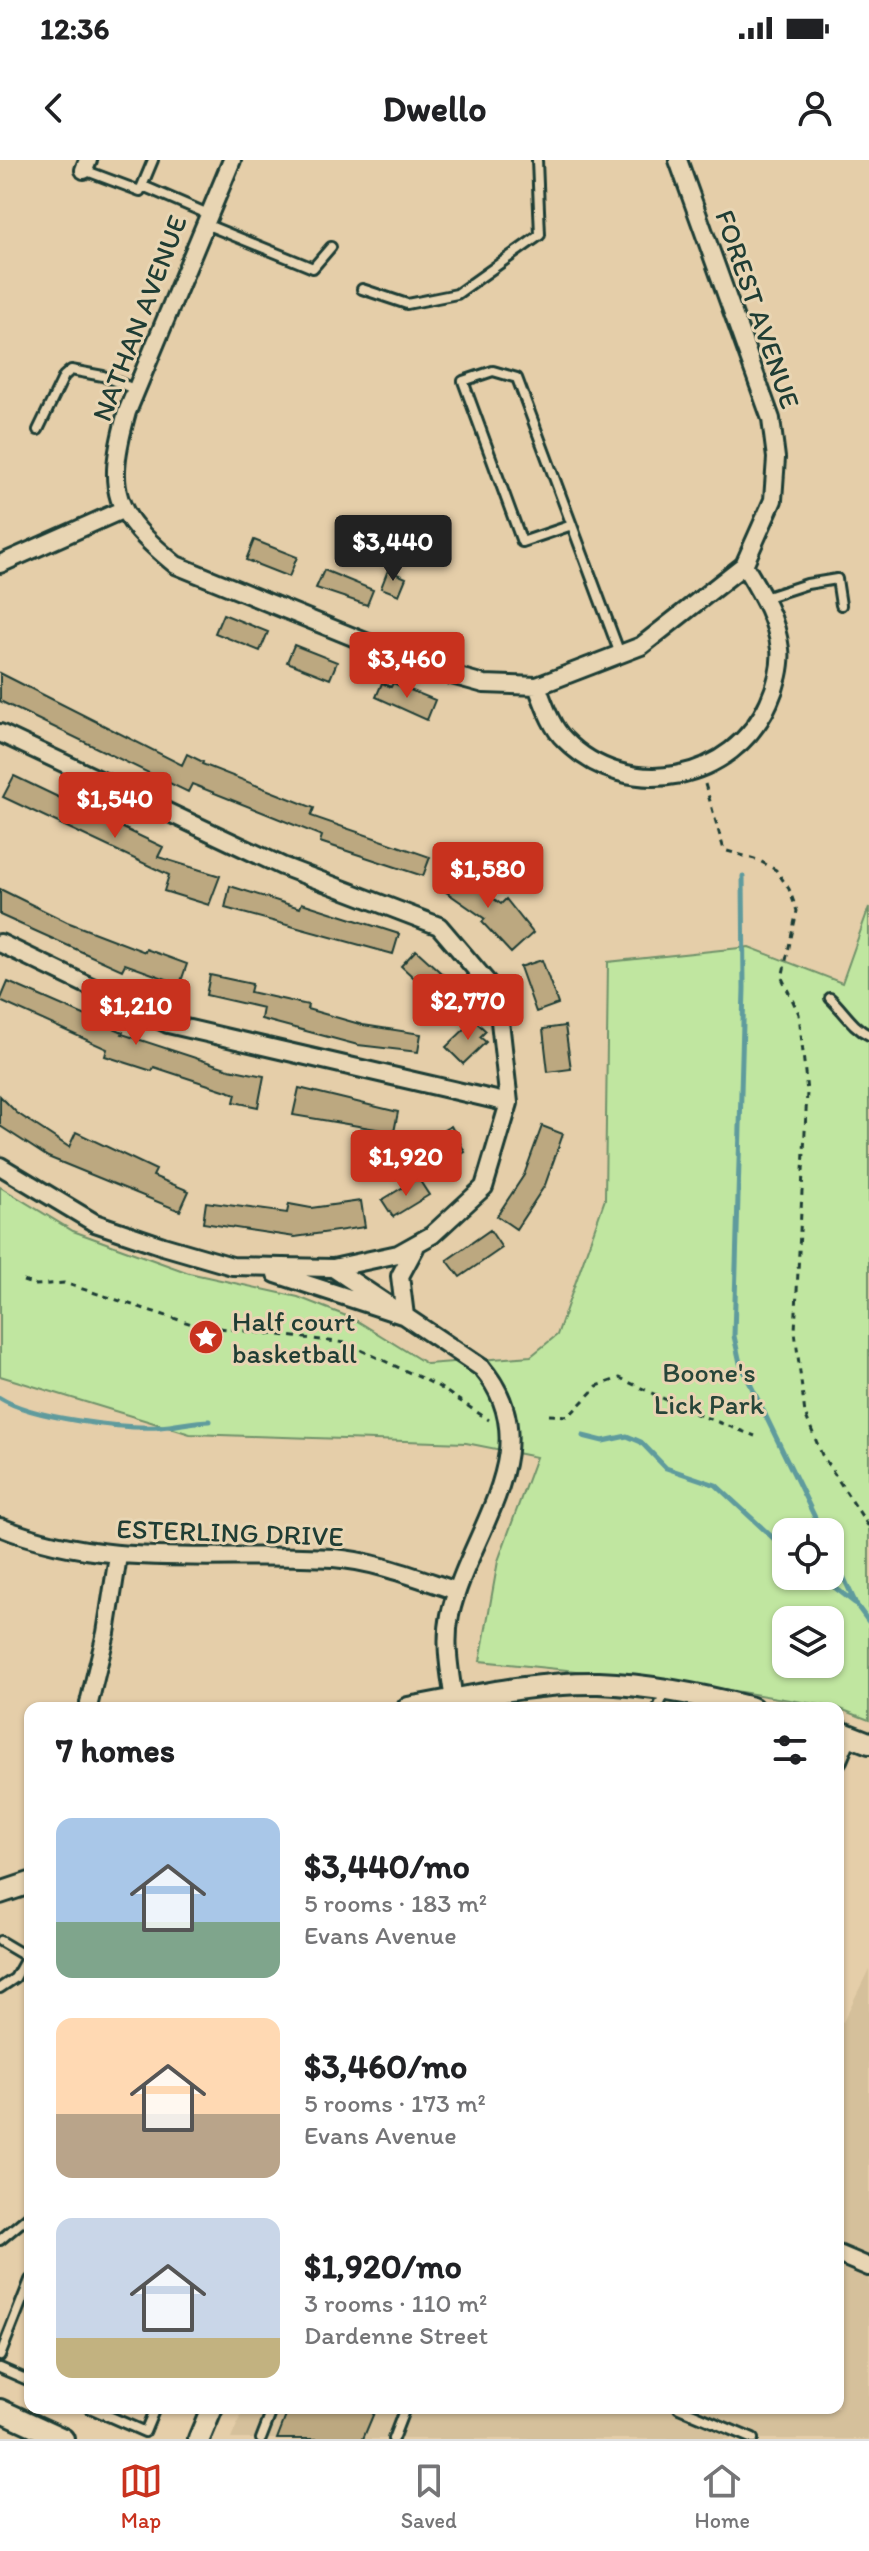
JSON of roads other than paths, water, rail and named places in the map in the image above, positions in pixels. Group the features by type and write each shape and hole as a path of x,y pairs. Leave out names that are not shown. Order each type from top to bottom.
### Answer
{"street":[{"name":"NATHAN AVENUE","path":"122,510 115,479 116,451 136,390 232,160"},
{"name":"FOREST AVENUE","path":"537,686 641,646 744,565 773,500 776,458 771,419 678,160"},
{"path":"0,564 122,510 146,540 176,565 437,671 484,684 537,686 562,738 607,770 625,776 668,777 701,768 730,752 758,727 775,689 781,651 771,609 744,565"},
{"path":"0,733 282,866 439,926 497,994 509,1103 484,1187 421,1240 398,1254 333,1268 232,1266 95,1223 0,1166"},
{"path":"0,943 168,1024 509,1103"},
{"path":"405,1316 400,1276 404,1263 421,1240"},
{"path":"259,1268 405,1316"},
{"path":"333,1268 482,1368 497,1385 509,1419 511,1438 505,1470 457,1591 446,1645 455,1702"},
{"name":"ESTERLING DRIVE","path":"0,1527 63,1547 118,1556 335,1558 377,1566 457,1591"},
{"path":"89,1702 106,1633 118,1556"},
{"path":"464,1702 525,1688 597,1683 662,1699 692,1702"},
{"path":"517,1702 525,1688"},
{"path":"844,1733 869,1743"},
{"path":"0,1893 24,1885"},
{"path":"844,2257 869,2267"},
{"path":"0,2410 63,2439"},
{"path":"199,2439 209,2414"}],"lane":[{"path":"86,165 140,191 153,160"},
{"path":"362,289 407,304 457,294 540,235 537,160"},
{"path":"143,186 313,268 331,247"},
{"path":"38,430 64,376 71,370 103,376 136,390"},
{"path":"572,525 522,542 463,381 493,371 517,378 572,525 620,654"},
{"path":"764,598 807,584 837,579 841,605"},
{"path":"830,998 847,1014 855,1028 869,1035"},
{"path":"0,1941 24,1954"},
{"path":"0,1988 15,1978 24,1963"},
{"path":"0,2240 24,2220"},
{"path":"0,2356 24,2295"},
{"path":"0,2368 24,2378"},
{"path":"104,2414 145,2432 152,2414"},
{"path":"261,2439 271,2414"},
{"path":"393,2439 403,2414"},
{"path":"693,2414 753,2439"}],"waterway":[{"path":"743,876 744,988 734,1336 740,1363 815,1518"},
{"path":"0,1398 33,1411 101,1424 160,1427 210,1421"},
{"path":"583,1436 603,1441 627,1436 641,1442 666,1468 716,1485 772,1537"},
{"path":"844,1578 855,1602"},
{"path":"838,1590 855,1603 869,1622"}],"place":[{"name":"Half court basketball","path":"206,1337"}],"park label":[{"name":"Boone's Lick Park","path":"709,1388"}]}
